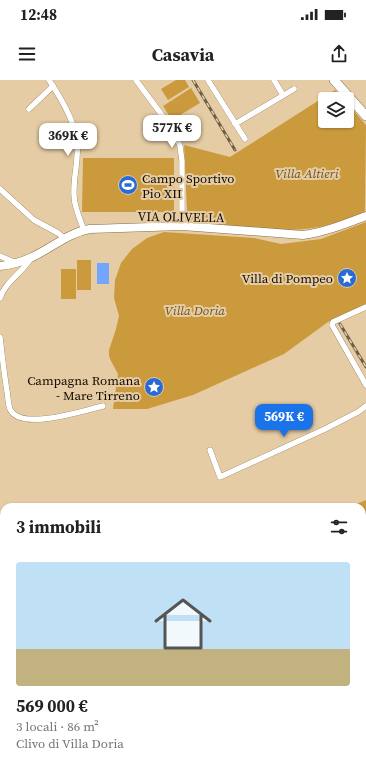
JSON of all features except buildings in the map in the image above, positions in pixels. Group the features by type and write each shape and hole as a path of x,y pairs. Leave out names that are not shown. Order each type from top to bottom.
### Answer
{"main road":[{"path":"334,80 366,116"},
{"name":"VIA OLIVELLA","path":"0,266 31,258 64,238 84,230 182,226 303,235 315,234 333,229 366,216"}],"street":[{"path":"50,80 66,109 76,137 77,152 74,198 84,230"},
{"path":"136,80 173,130 180,146 182,161 182,226"},
{"path":"208,80 245,139"},
{"path":"274,80 283,95"},
{"path":"29,109 54,86"},
{"path":"235,124 294,89"},
{"path":"0,189 34,220 58,233 64,238"},
{"path":"0,256 16,263"},
{"path":"0,298 7,284 31,258"},
{"path":"366,307 333,322 332,327 366,385"},
{"path":"0,337 10,409 18,417 27,420 46,419 103,406"},
{"path":"210,450 220,477 325,429 358,412 366,406"}],"green space":[{"path":"176,80 185,80 189,87 168,100 161,89"},
{"path":"191,88 200,103 172,120 163,106"},
{"name":"Villa Altieri","path":"318,101 318,128 354,128 354,111 366,125 365,212 325,226 305,229 274,230 196,224 191,220 187,211 184,145 230,157"},
{"name":"Campo Sportivo Pio XII","path":"83,158 174,158 174,212 82,212"},
{"name":"Villa Doria","path":"366,222 366,305 328,322 284,354 193,395 147,409 113,409 118,374 109,356 109,350 119,316 114,298 115,280 121,263 132,249 147,238 164,232 254,238 281,244 321,239"},
{"path":"77,260 91,260 91,290 77,290"},
{"path":"61,269 76,269 76,299 61,299"},
{"path":"366,500 366,503 359,503"}],"water":[{"path":"97,263 109,263 109,284 97,284"}],"railway":[{"path":"193,80 235,150"},
{"path":"340,324 366,367"}],"place":[{"name":"Campo Sportivo Pio XII","path":"128,185"},
{"name":"Villa di Pompeo","path":"347,278"},
{"name":"Campagna Romana - Mare Tirreno","path":"154,387"}]}
